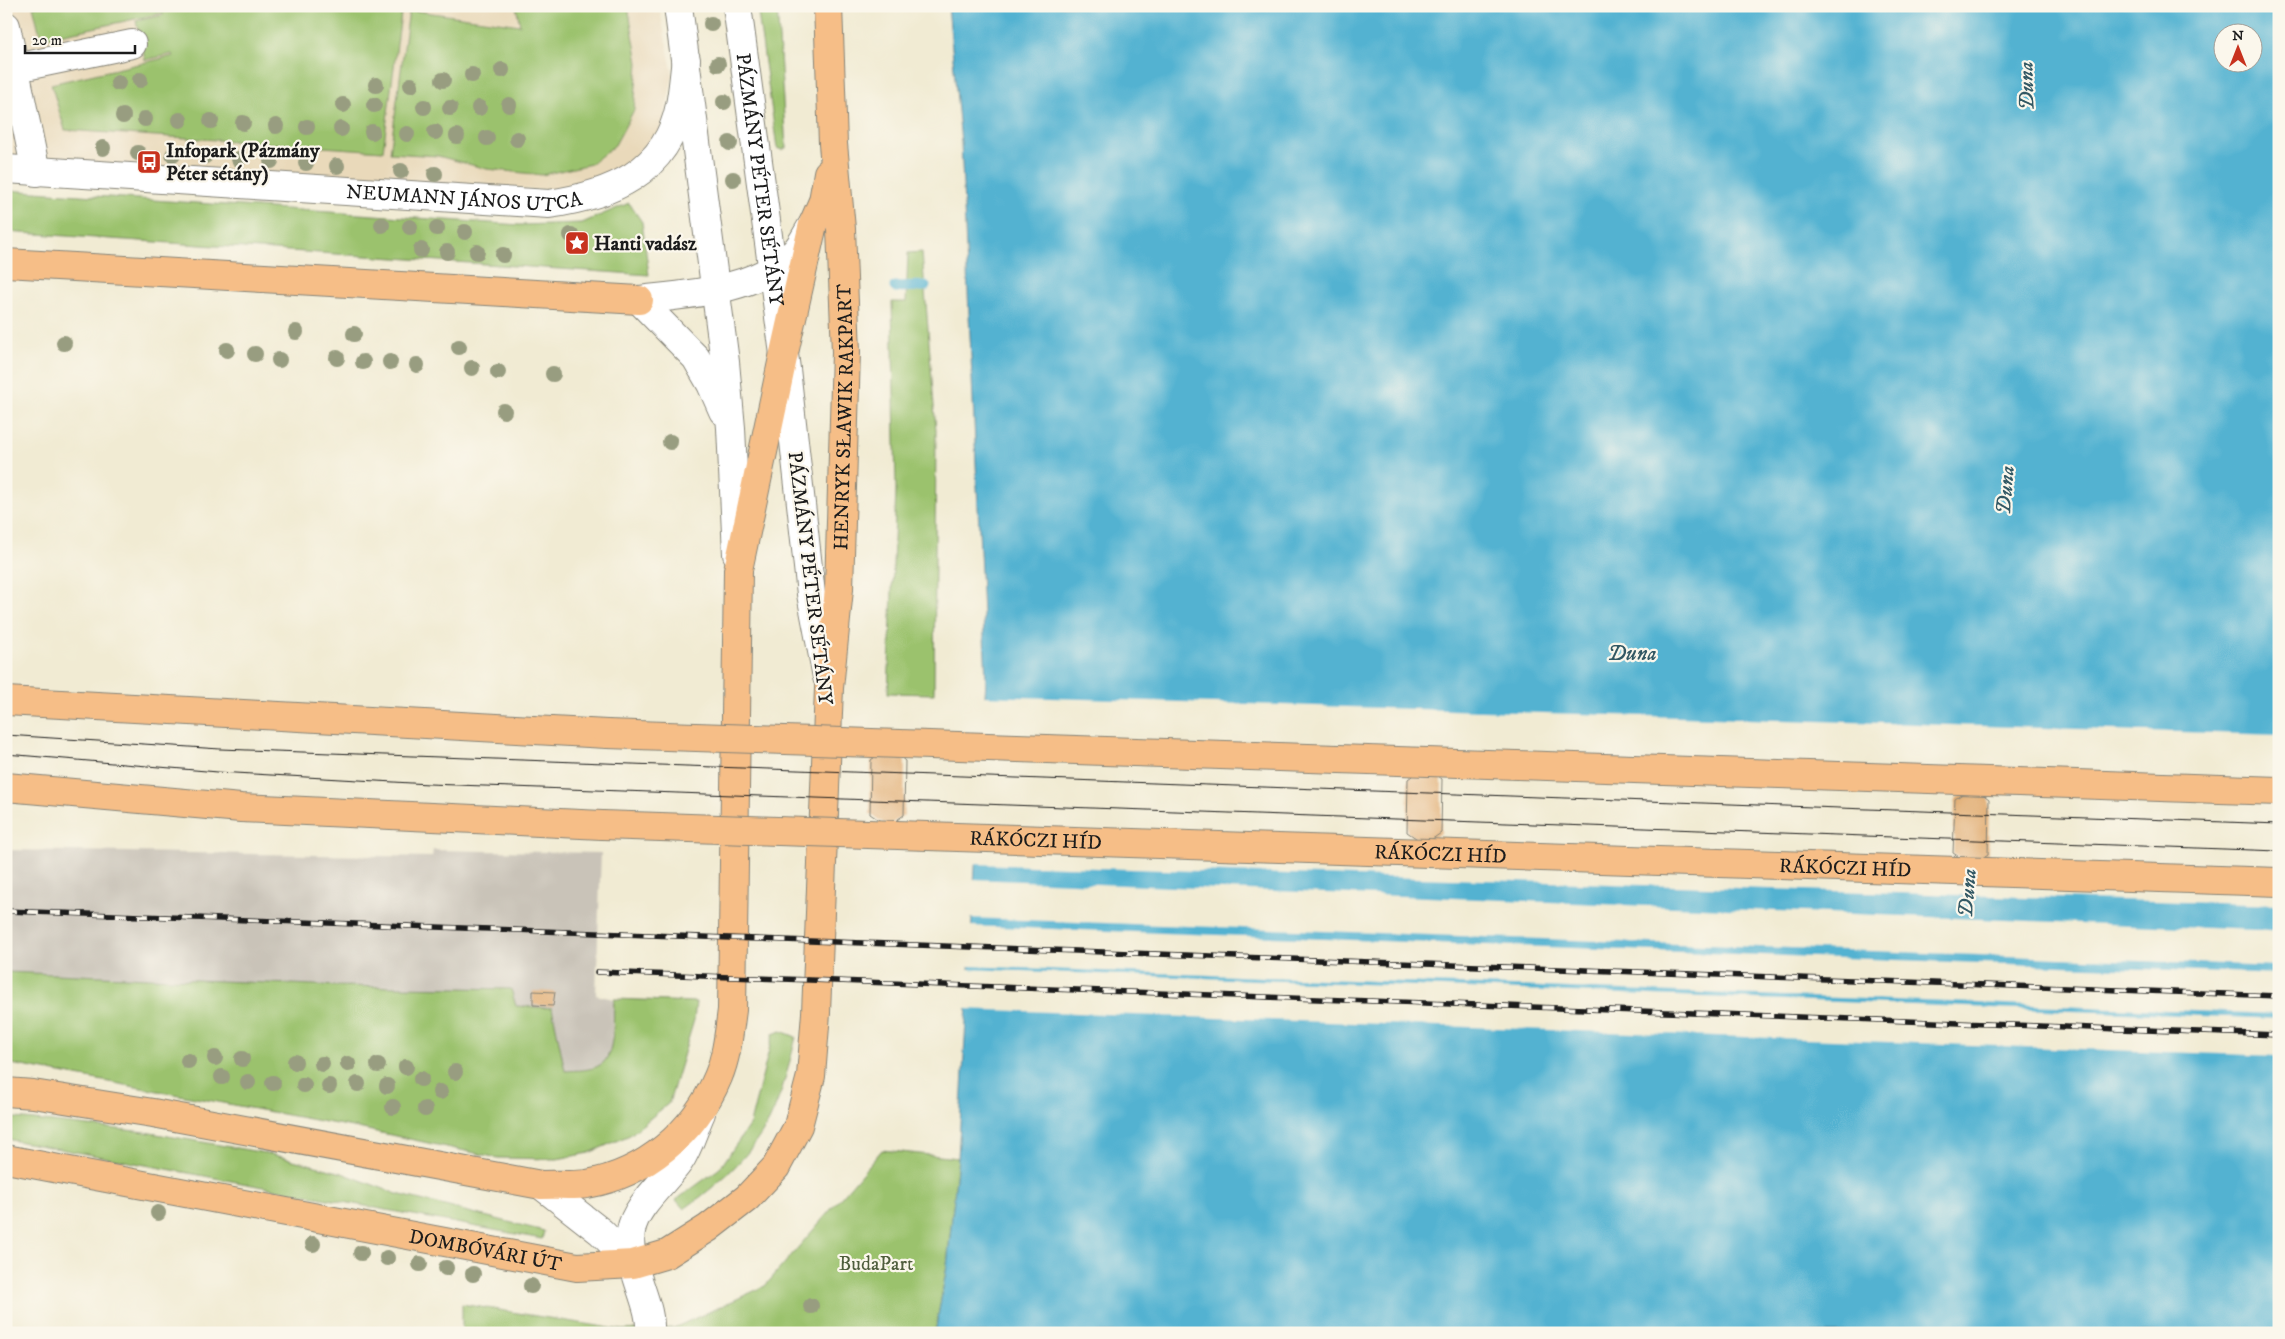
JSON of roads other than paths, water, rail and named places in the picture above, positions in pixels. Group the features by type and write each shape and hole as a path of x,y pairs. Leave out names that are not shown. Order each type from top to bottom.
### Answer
{"main road":[{"name":"HENRYK SŁAWIK RAKPART","path":"828,6 833,144 841,229 846,352 839,589 829,688"},
{"name":"HENRYK SŁAWIK RAKPART","path":"784,353 813,224 823,201 833,144"},
{"path":"6,263 639,300"},
{"name":"PÁZMÁNY PÉTER SÉTÁNY","path":"706,1102 718,1076 726,1048 732,1010 738,570 784,353"},
{"path":"6,686 130,709"},
{"name":"PÁZMÁNY PÉTER SÉTÁNY","path":"816,1013 829,688"},
{"path":"6,701 606,734 2279,791"},
{"name":"RÁKÓCZI HÍD","path":"6,787 241,808 602,825 2279,882"},
{"name":"DOMBÓVÁRI ÚT","path":"6,1159 577,1267 633,1264 667,1254 708,1228 747,1198 776,1167 798,1126 811,1076 816,1013"},
{"path":"6,1092 33,1094 153,1113 541,1184 586,1184 621,1175 652,1159 678,1137 706,1102"}],"street":[{"name":"PÁZMÁNY PÉTER SÉTÁNY","path":"678,6 716,288 731,428 738,570"},
{"name":"PÁZMÁNY PÉTER SÉTÁNY","path":"736,6 784,353 811,594 829,688"},
{"path":"6,26 36,172"},
{"path":"16,68 132,44"},
{"name":"NEUMANN JÁNOS UTCA","path":"6,169 549,204 580,199 614,188 644,170 656,156 671,132 680,107 686,59"},
{"path":"639,300 743,282 773,269 795,252 813,224"},
{"path":"639,300 696,358 712,384 731,428"},
{"path":"650,1333 646,1308 633,1264 631,1231 645,1201 680,1161 706,1102"},
{"path":"541,1184 601,1232 633,1264"}],"water":[{"name":"Duna","path":"948,6 2279,6 2279,1333 935,1333 947,1266 958,1158 986,679 961,142"}],"waterway":[{"path":"895,287 925,286"}],"tram line":[{"path":"6,735 220,749 2279,824"},
{"path":"6,754 218,772 429,784 2279,851"}],"railway":[{"path":"6,911 2279,996"},
{"path":"597,972 2279,1035"}],"place":[{"name":"Infopark (Pázmány Péter sétány)","path":"149,162"},
{"name":"Hanti vadász","path":"577,243"}],"park label":[{"name":"BudaPart","path":"876,1263"}]}
